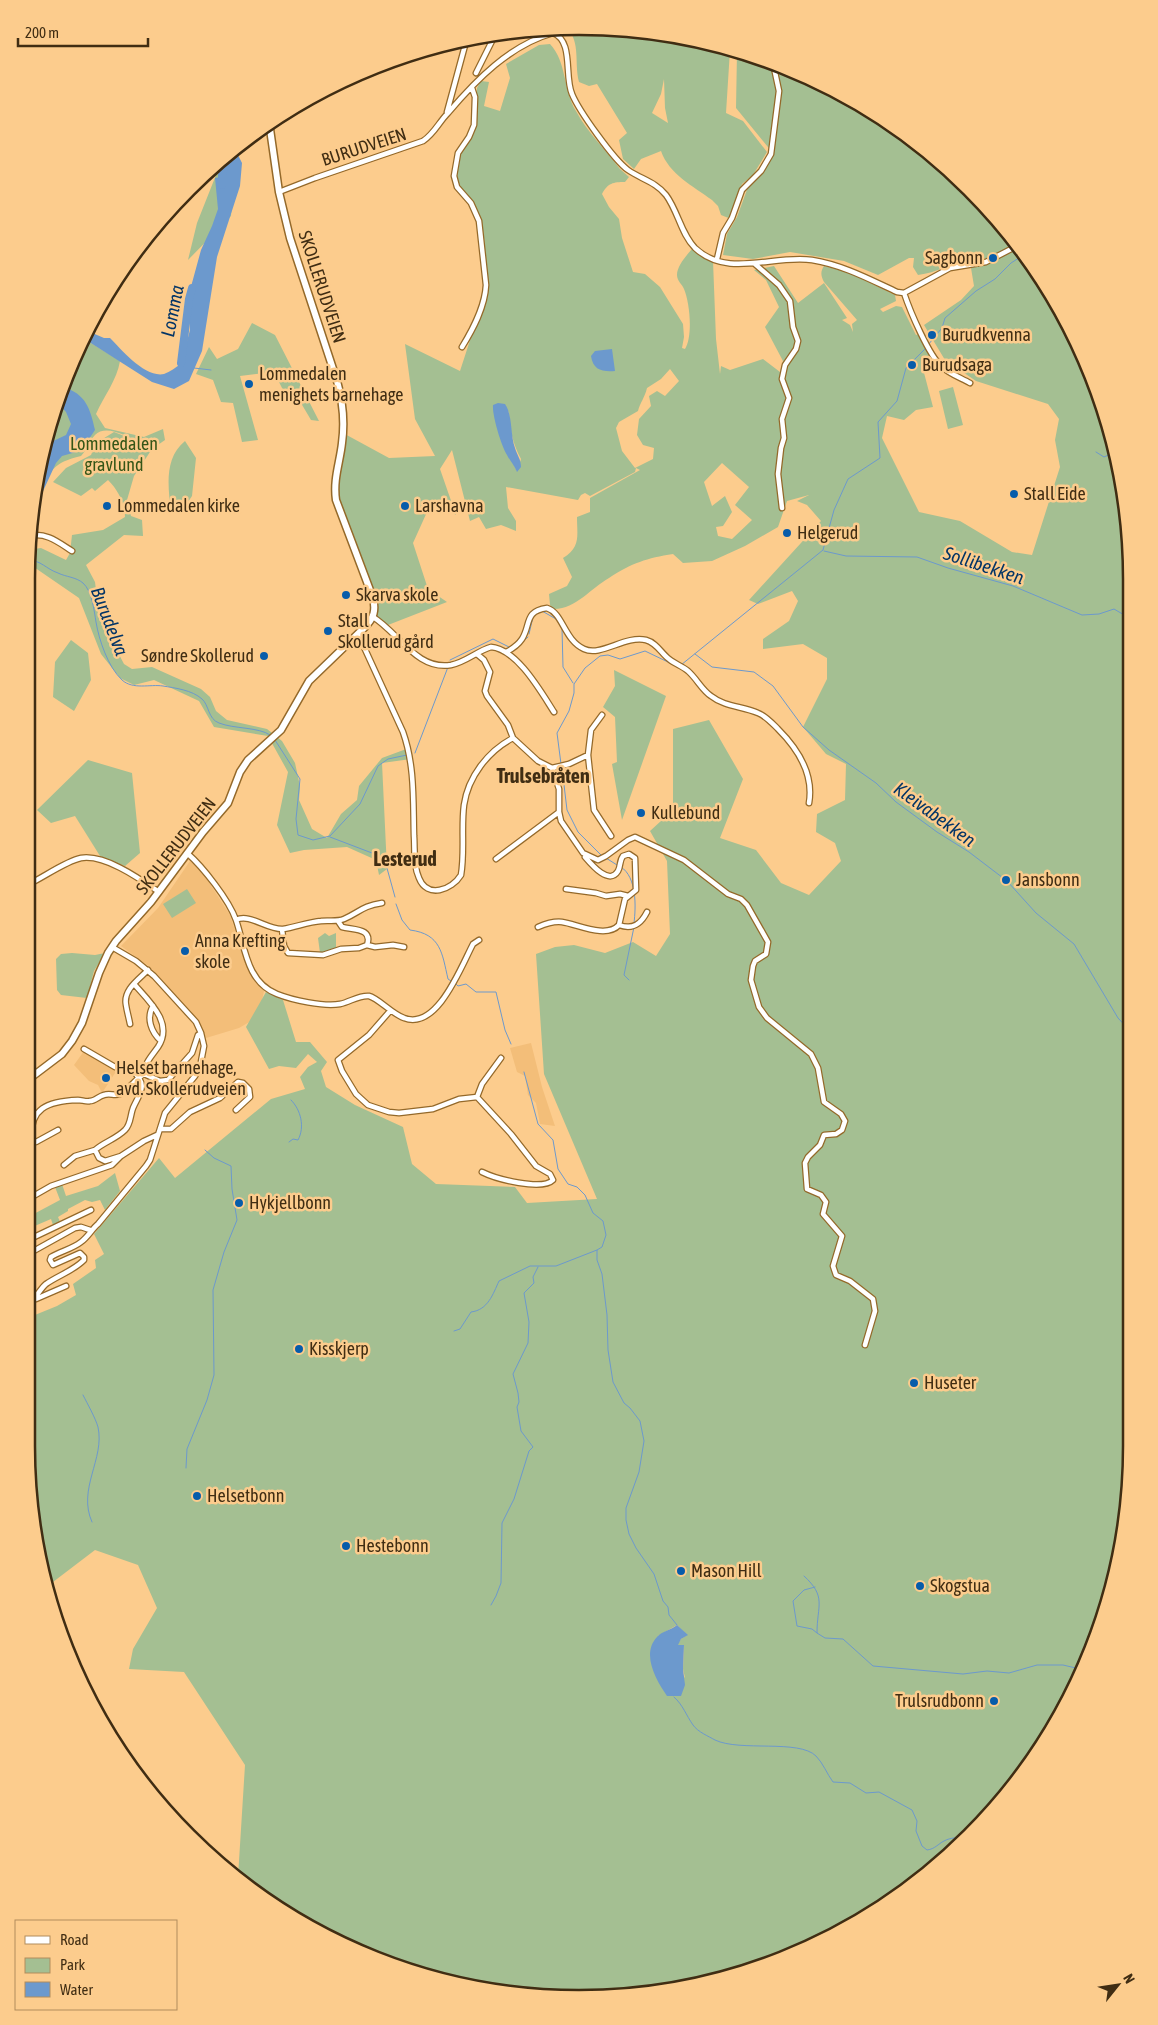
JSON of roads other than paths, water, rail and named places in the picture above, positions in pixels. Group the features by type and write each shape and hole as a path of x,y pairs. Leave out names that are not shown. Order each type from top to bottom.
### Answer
{"street":[{"name":"BURUDVEIEN","path":"279,192 308,180 423,142 434,132 446,114 494,64 544,36"},
{"name":"BURUDVEIEN","path":"559,36 566,47 568,82 577,105 584,116 624,167 653,183 667,196 693,245 704,254 734,264 755,264 784,259 797,259 835,265 852,270 897,292 904,293"},
{"path":"476,73 491,42"},
{"name":"BURUDVEIEN","path":"446,114 464,47"},
{"path":"716,259 723,233 732,218 742,190 761,171 771,154 779,91 775,72"},
{"path":"462,348 475,323 486,292 479,221 471,203 457,187 454,176 458,153 469,137 474,125 475,98 472,88"},
{"name":"SKOLLERUDVEIEN","path":"35,1075 55,1060 72,1041 82,1023 99,972 112,947 159,892 202,832 228,803 240,772 248,760 281,730 309,681 358,634 373,617 375,610 373,598 336,500 334,483 344,433 344,414 340,392 290,238 279,192 270,132"},
{"path":"970,383 943,368 935,359 912,315 904,293 950,268 986,262 1012,249"},
{"path":"755,264 779,285 790,301 798,341 796,349 785,365 782,380 789,398 782,419 784,438 778,474 782,508"},
{"path":"37,536 45,536 57,540 72,551"},
{"path":"509,650 522,639 531,616 538,610 547,608 557,615 569,638 584,649 597,650 623,641 643,639 656,646 675,663 688,671 710,695 727,705 761,714 791,743 801,758 809,780 809,803"},
{"path":"373,617 385,624 413,653 431,663 447,665 478,654 491,647 509,650 534,681 554,712"},
{"path":"358,634 403,732 408,748 413,784 416,866 422,884 428,889 444,890 457,882 461,875 464,805 469,786 487,758 498,747 512,738"},
{"path":"478,654 484,660 490,672 485,691 487,696 504,717 512,738 538,761 552,768 569,764 588,756"},
{"path":"602,715 591,730 588,756 595,814 611,836"},
{"path":"552,768 559,789 559,812 567,831 596,869 610,876 619,870 620,861 623,856 629,854 634,856 636,860 636,887 623,904 619,925"},
{"path":"496,859 559,812"},
{"path":"583,854 598,860 628,840 638,838 684,860 728,894 740,900 753,913 768,942 766,954 755,961 753,966 751,980 758,1007 767,1018 811,1054 818,1068 824,1102 841,1114 845,1121 842,1130 836,1134 824,1135 817,1149 808,1157 805,1163 806,1185 811,1192 824,1198 826,1202 823,1214 842,1236 833,1266 836,1275 850,1281 873,1299 875,1310 866,1345"},
{"path":"187,853 209,876 236,920 241,944 256,977 271,991 285,996 330,1005 361,997 372,997 390,1011 413,1021 420,1020 427,1017 441,1002 473,944 480,940"},
{"path":"35,881 81,858 91,858 117,867 159,892"},
{"path":"566,889 606,896 620,894 628,896"},
{"path":"236,920 242,917 267,927 282,929 320,921 338,921 364,907 382,903"},
{"path":"538,927 560,922 578,928 609,931 619,925 629,928 634,927 647,912"},
{"path":"338,921 342,927 363,931 366,934 367,945"},
{"path":"282,929 284,946 288,954 323,955 341,949 359,948 367,945 375,947 392,945 404,947"},
{"path":"36,1299 47,1284 70,1271 84,1260 82,1254 77,1253 53,1265 50,1260 51,1256 61,1253 80,1242 98,1224 146,1166 150,1160 165,1113 200,1067 204,1046 201,1033 190,1015 148,970 136,960 112,947"},
{"path":"130,1024 125,998 128,991 148,970"},
{"path":"35,1115 53,1102 91,1101 106,1094 119,1094 144,1074 146,1063 161,1041 163,1027 160,1015 134,984"},
{"path":"152,1006 149,1018 154,1032 161,1041"},
{"path":"390,1011 369,1035 338,1060 350,1086 362,1100 368,1105 393,1114 432,1109 459,1098 477,1097"},
{"path":"144,1074 160,1081 168,1080 192,1053 198,1035 201,1033"},
{"path":"64,1165 75,1156 96,1150 120,1134 130,1123 134,1106 142,1092 139,1077 132,1070 115,1067 84,1049"},
{"path":"477,1097 482,1084 501,1058"},
{"path":"160,1129 171,1129 190,1112 220,1098 238,1082 243,1083 250,1089 250,1097 236,1110"},
{"path":"477,1097 511,1134 536,1166 550,1174 553,1180 546,1184 510,1182 482,1172"},
{"path":"35,1142 58,1130"},
{"path":"96,1150 99,1158 105,1161 120,1156 157,1135"},
{"path":"35,1195 50,1186 112,1165 120,1156"},
{"path":"35,1237 91,1210"},
{"path":"35,1250 75,1228 81,1227 90,1230"},
{"path":"36,1299 66,1286"}],"water":[{"path":"238,155 242,163 240,186 217,257 202,351 189,381 174,389 152,382 89,342 93,333 104,338 110,338 134,362 149,372 157,374 164,374 181,364 190,330 189,294 201,250 218,209 215,178 225,176 226,165"},
{"path":"612,349 615,371 606,371 596,367 591,356 595,351"},
{"path":"69,389 86,403 95,430 85,445 76,452 62,456 56,463 42,493 53,441 66,435 71,424 63,408"},
{"path":"498,403 505,404 508,409 513,443 521,464 517,472 497,430 493,405"},
{"path":"677,1625 688,1635 681,1639 678,1645 684,1645 683,1669 685,1685 681,1696 667,1696 655,1675 650,1659 650,1651 652,1644 659,1635"}],"waterway":[{"name":"Lomma","path":"222,185 224,166"},
{"path":"928,345 942,328 945,318 1018,258"},
{"name":"Lomma","path":"181,363 192,288"},
{"path":"681,665 823,550 834,510 848,479 880,458 878,422 897,401 906,368 926,348"},
{"path":"194,368 211,370"},
{"path":"1096,452 1104,457 1108,455"},
{"name":"Sollibekken","path":"824,551 846,556 917,557 948,568 1013,586 1082,615 1099,614 1114,609 1123,614"},
{"name":"Burudelva","path":"36,561 54,571 77,579 86,586 92,601 97,629 105,653 112,668 126,683 136,686 163,686 188,691 202,699 215,721 265,732 270,735"},
{"name":"Burudelva","path":"542,611 556,619"},
{"name":"Burudelva","path":"529,634 533,617"},
{"name":"Burudelva","path":"562,628 563,667 573,683"},
{"name":"Burudelva","path":"521,643 528,637"},
{"name":"Burudelva","path":"450,660 493,639 509,647"},
{"path":"561,764 557,733 569,711 574,693 574,684 585,668 600,656 608,655 620,659 645,651 670,663"},
{"name":"Kleivabekken","path":"695,654 712,667 754,672 773,686 803,727 829,750 876,783 896,802 937,832 969,852 1007,881 1036,913 1074,944 1123,1023"},
{"name":"Burudelva","path":"415,753 448,667"},
{"name":"Burudelva","path":"275,740 300,779 296,819 298,835 313,840 330,836 360,804 378,766 388,759 407,755"},
{"path":"562,768 567,810 578,832 602,856"},
{"path":"330,837 372,853 385,861 395,897"},
{"path":"606,858 617,865"},
{"path":"621,867 633,885 635,901 634,923"},
{"path":"396,904 402,920 410,930 420,932 434,940 442,953 448,979 451,981"},
{"path":"629,980 624,975 634,927"},
{"path":"455,983 458,986 466,984 476,992 496,992 505,1030 511,1044"},
{"path":"524,1072 538,1124 553,1140 558,1169 568,1184 577,1187 585,1195 593,1213 603,1221 606,1235 602,1247 597,1250 597,1260 602,1274 607,1315 608,1350 613,1382 624,1403 640,1421 644,1441 639,1472 626,1508 626,1520 629,1534 654,1574 663,1601 668,1607 669,1615 677,1625"},
{"path":"289,1142 293,1139 298,1140 301,1130 301,1119 291,1100"},
{"path":"186,1468 187,1449 207,1400 214,1375 213,1290 224,1252 237,1220 232,1189 231,1166 214,1158 205,1150"},
{"path":"454,1331 460,1329 471,1312 477,1311 486,1305 499,1281 530,1266 556,1266 597,1250"},
{"path":"491,1605 501,1583 502,1523 514,1499 529,1451 533,1447 521,1431 517,1407 519,1402 518,1393 513,1374 528,1343 529,1322 524,1293 534,1283 533,1277 538,1267"},
{"path":"83,1395 97,1423 99,1439 98,1451 89,1486 88,1510 92,1522"},
{"path":"804,1576 816,1590 818,1596 817,1633 825,1638 843,1639 873,1666 963,1674 987,1671 1009,1673 1037,1665 1063,1665 1076,1668"},
{"path":"815,1587 804,1590 793,1601 797,1626 812,1629 817,1633"},
{"path":"674,1697 695,1727 703,1734 715,1740 739,1745 797,1748 808,1751 816,1756 833,1782 850,1783 866,1793 879,1792 912,1810 917,1821 916,1831 922,1846 927,1850 934,1848 942,1842 957,1837"}],"place":[{"name":"Sagbonn","path":"993,258"},
{"name":"Burudkvenna","path":"932,335"},
{"name":"Burudsaga","path":"912,365"},
{"name":"Lommedalen menighets barnehage","path":"249,384"},
{"name":"Stall Eide","path":"1014,494"},
{"name":"Lommedalen kirke","path":"107,506"},
{"name":"Larshavna","path":"405,506"},
{"name":"Helgerud","path":"787,533"},
{"name":"Skarva skole","path":"346,595"},
{"name":"Stall Skollerud gård","path":"328,631"},
{"name":"Søndre Skollerud","path":"264,656"},
{"name":"Kullebund","path":"641,813"},
{"name":"Jansbonn","path":"1006,880"},
{"name":"Anna Krefting skole","path":"185,951"},
{"name":"Helset barnehage, avd. Skollerudveien","path":"106,1078"},
{"name":"Hykjellbonn","path":"239,1203"},
{"name":"Kisskjerp","path":"299,1349"},
{"name":"Huseter","path":"914,1383"},
{"name":"Helsetbonn","path":"197,1496"},
{"name":"Hestebonn","path":"346,1546"},
{"name":"Mason Hill","path":"681,1571"},
{"name":"Skogstua","path":"920,1586"},
{"name":"Trulsrudbonn","path":"994,1701"}],"district":[{"name":"Trulsebråten","path":"543,776"},
{"name":"Lesterud","path":"405,859"}],"park label":[{"name":"Lommedalen gravlund","path":"114,454"}]}
